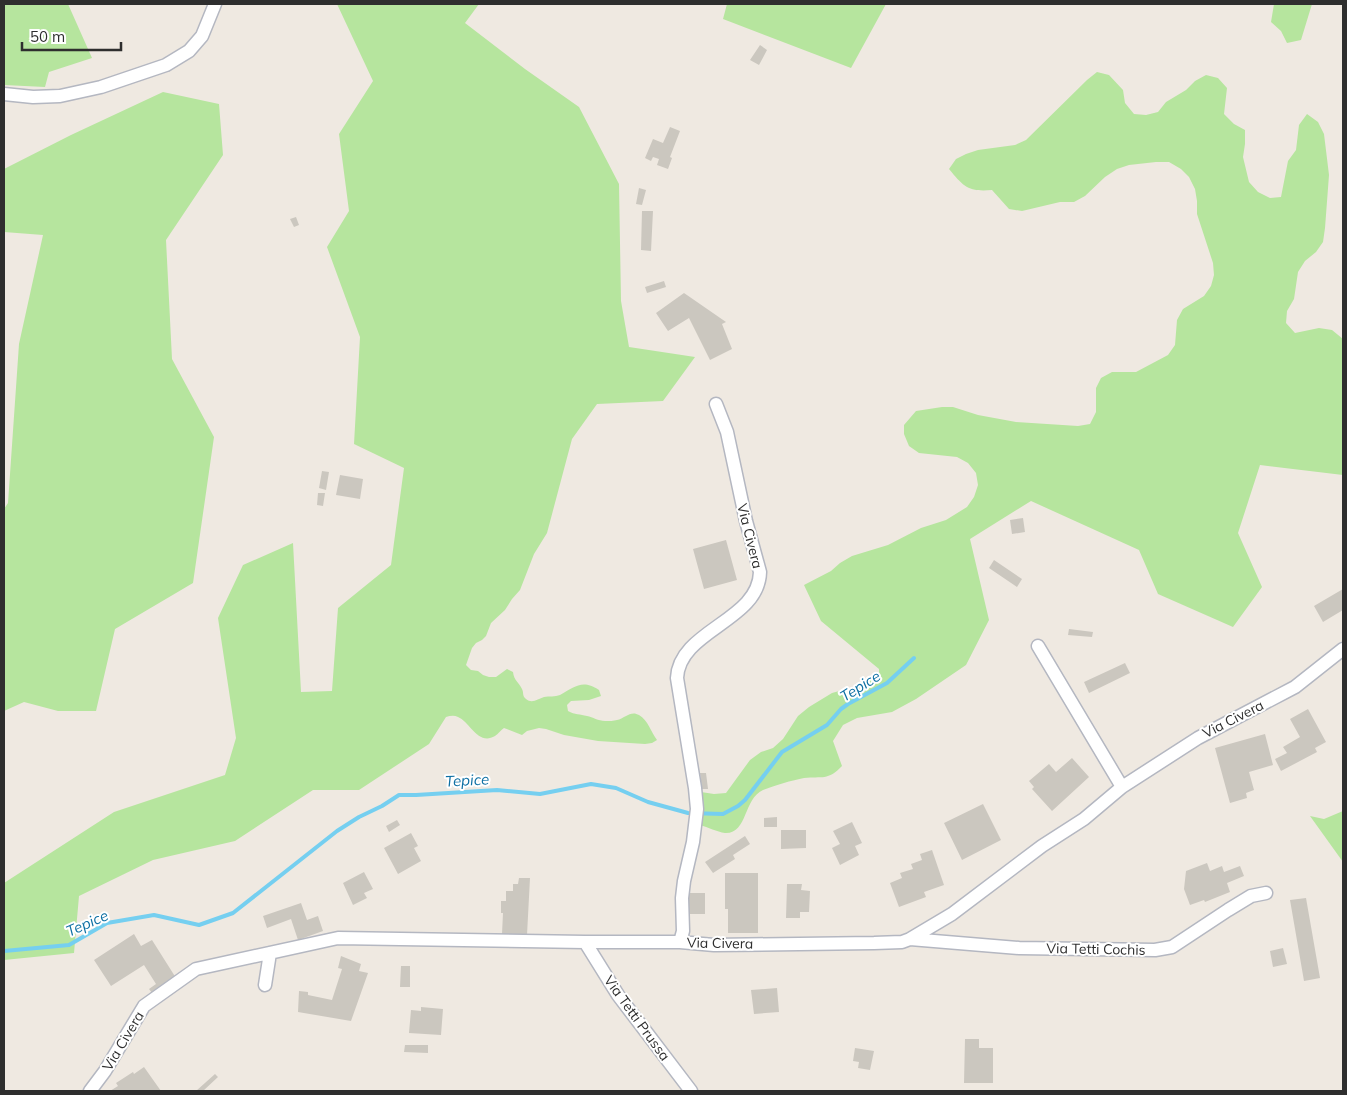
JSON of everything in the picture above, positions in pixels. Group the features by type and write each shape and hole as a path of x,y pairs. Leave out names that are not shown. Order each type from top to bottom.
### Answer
{"street":[{"path":"4,94 33,97 60,96 101,87 166,65 189,52 202,36 215,4"},
{"name":"Via Civera","path":"680,942 683,930 682,898 684,880 693,842 696,812 695,788 677,671 688,652 744,606 760,581 760,572 746,521 727,432 716,404"},
{"path":"1038,646 1122,787"},
{"name":"Via Civera","path":"90,1091 105,1071 144,1006 196,970 338,938 680,942 714,945 902,942 952,914 1042,846 1084,819 1122,787 1198,738 1295,687 1343,649"},
{"name":"Via Tetti Cochis","path":"910,939 1019,948 1155,950 1172,947 1251,896 1266,893"},
{"name":"Via Tetti Prussa","path":"585,942 618,996 691,1091"},
{"path":"265,985 270,953"}],"green space":[{"path":"4,4 68,4 92,58 49,72 45,87 4,85"},
{"path":"337,4 479,4 465,23 579,107 619,184 621,301 629,347 695,357 663,401 597,404 572,439 547,533 534,554 520,590 505,610 491,623 486,636 472,648 466,665 471,670 478,671 489,677 496,677 507,669 513,672 524,697 530,701 560,695 579,685 588,685 599,690 601,696 589,700 571,701 567,705 568,711 605,721 620,719 633,713 645,720 657,740 645,744 598,741 539,728 527,731 522,735 504,728 495,736 484,738 479,736 458,717 446,717 429,744 359,790 313,790 235,841 153,860 79,896 74,953 4,960 4,883 114,812 225,775 236,738 218,618 243,565 293,543 301,692 332,691 338,608 391,565 404,468 354,444 360,337 327,247 349,211 339,134 373,81"},
{"path":"727,4 886,4 851,68 723,19"},
{"path":"1274,4 1312,4 1301,40 1287,43 1281,31 1271,22"},
{"path":"1097,72 1109,75 1123,90 1125,103 1134,114 1146,115 1158,112 1166,102 1206,75 1218,78 1227,88 1224,114 1234,124 1245,130 1243,157 1249,182 1258,192 1270,198 1281,197 1288,161 1296,150 1299,125 1307,114 1318,122 1324,134 1329,175 1323,242 1316,252 1305,261 1298,272 1294,299 1287,311 1286,323 1295,333 1319,328 1332,330 1343,339 1343,475 1260,465 1238,533 1262,587 1233,627 1158,594 1139,550 1031,501 970,539 989,620 966,665 916,699 892,712 857,718 843,725 833,741 842,766 833,774 824,777 799,779 763,790 752,801 738,828 732,832 725,833 700,825 701,792 726,793 750,760 761,752 773,748 783,739 798,716 809,707 832,693 857,686 879,675 879,669 821,621 804,585 831,571 852,556 888,545 921,528 946,520 967,507 974,497 978,485 976,473 968,463 957,457 919,453 909,446 904,434 904,425 916,411 953,407 978,415 1016,422 1078,426 1090,424 1096,412 1096,388 1101,378 1112,372 1136,372 1168,355 1175,345 1177,320 1183,309 1204,296 1211,286 1214,275 1213,263 1197,214 1195,189 1189,177 1181,169 1169,162 1129,165 1117,169 1105,177 1085,196 1074,202 1060,202 1022,211 1009,209 992,190 977,190 967,187 949,169 956,159 966,154 978,150 1015,145 1026,140"},
{"path":"163,92 219,104 223,155 166,240 172,359 214,437 193,583 115,629 96,711 58,711 24,702 4,711 4,509 8,503 19,344 43,235 4,232 4,169"},
{"path":"1343,811 1343,862 1310,816 1324,819"}],"building":[{"path":"760,45 767,50 759,65 750,60"},
{"path":"670,127 680,131 670,157 672,158 668,169 657,165 659,159 653,157 651,161 645,158 653,139 663,143"},
{"path":"639,188 646,190 642,205 636,204"},
{"path":"642,211 653,211 651,251 641,250"},
{"path":"296,217 299,225 294,227 290,219"},
{"path":"664,281 666,287 647,293 645,287"},
{"path":"684,293 726,322 722,324 732,349 710,360 689,318 668,331 656,313"},
{"path":"322,471 329,472 326,490 319,488"},
{"path":"340,475 363,479 360,499 336,495"},
{"path":"318,493 325,493 323,506 317,505"},
{"path":"1023,518 1025,532 1012,534 1010,520"},
{"path":"726,540 737,580 704,589 693,549"},
{"path":"994,560 1022,579 1017,587 989,568"},
{"path":"1343,589 1343,610 1323,622 1314,606"},
{"path":"1069,629 1093,632 1092,637 1068,635"},
{"path":"1125,663 1130,673 1089,693 1084,682"},
{"path":"1308,709 1326,742 1315,748 1317,752 1281,771 1275,759 1287,753 1283,747 1300,737 1290,719"},
{"path":"1265,734 1273,765 1249,772 1254,790 1246,793 1247,798 1230,803 1215,748"},
{"path":"1072,758 1089,777 1052,811 1032,789 1034,787 1029,781 1049,764 1056,772"},
{"path":"700,773 706,773 708,789 702,789"},
{"path":"983,804 1001,840 962,860 944,823"},
{"path":"777,817 777,827 764,827 764,818"},
{"path":"397,820 400,825 389,832 386,826"},
{"path":"852,822 862,843 855,846 859,855 840,865 832,848 840,844 833,831"},
{"path":"781,830 806,830 806,848 781,849"},
{"path":"411,833 418,846 414,848 421,861 398,874 384,848"},
{"path":"745,836 750,844 733,855 735,859 713,873 705,862"},
{"path":"932,850 944,885 924,892 926,897 899,907 890,883 902,878 900,873 913,869 911,864 922,860 920,854"},
{"path":"1207,863 1210,871 1222,866 1224,872 1240,866 1244,876 1227,883 1230,892 1205,902 1204,900 1190,905 1184,889 1186,871"},
{"path":"364,872 373,889 364,893 367,898 353,905 343,883"},
{"path":"725,873 758,873 758,933 728,933 728,909 725,909"},
{"path":"519,878 530,878 527,935 502,934 503,913 501,913 501,901 506,901 506,891 513,891 513,884 518,884"},
{"path":"787,884 802,884 801,890 810,891 809,912 800,912 800,918 786,918"},
{"path":"688,893 705,893 705,914 688,914"},
{"path":"1306,898 1320,978 1304,981 1290,900"},
{"path":"301,903 307,920 318,916 323,931 298,940 291,919 267,928 263,916"},
{"path":"134,934 141,946 152,940 176,978 152,993 149,989 156,984 144,965 111,986 94,960"},
{"path":"1283,948 1287,964 1273,967 1270,951"},
{"path":"341,956 361,964 359,971 368,973 351,1021 298,1012 299,991 332,1000 342,969 338,968"},
{"path":"401,966 410,966 410,987 400,987"},
{"path":"777,988 779,1012 754,1014 751,990"},
{"path":"421,1007 443,1009 441,1035 409,1033 411,1010 421,1011"},
{"path":"965,1039 979,1039 979,1048 993,1048 993,1083 964,1083"},
{"path":"405,1045 428,1045 428,1053 404,1052"},
{"path":"855,1048 874,1051 870,1070 858,1068 859,1062 853,1061"},
{"path":"144,1067 161,1091 110,1091 118,1086 116,1083"},
{"path":"215,1074 218,1077 203,1091 196,1091"}],"waterway":[{"name":"Tepice","path":"4,951 69,945 107,923 154,915 199,925 233,913 337,831 399,795 497,790 540,794 591,784 616,788 648,802 688,813 723,814 745,800 782,752 827,725 848,704 887,683 914,658"}]}
